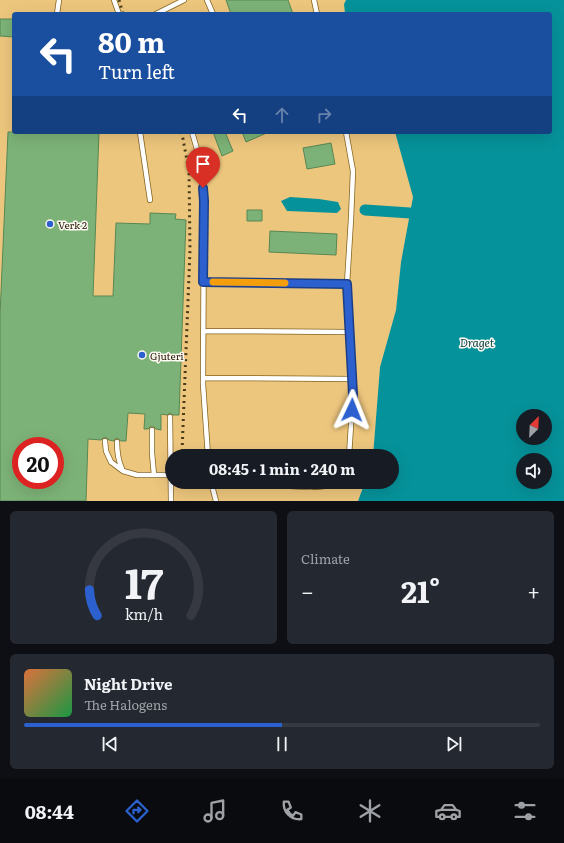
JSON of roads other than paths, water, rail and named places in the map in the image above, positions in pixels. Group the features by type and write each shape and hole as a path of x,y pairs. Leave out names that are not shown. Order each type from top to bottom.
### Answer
{"lane":[{"path":"57,12 59,0"},
{"path":"114,0 118,12"},
{"path":"160,12 184,0"},
{"path":"207,0 212,12"},
{"path":"314,0 317,12"},
{"path":"140,134 150,200"},
{"path":"193,134 201,163 204,201 203,378 208,449"},
{"path":"346,134 353,171 347,284 353,394 349,449"},
{"path":"203,282 347,284"},
{"path":"204,330 349,332"},
{"path":"203,378 352,379"},
{"path":"170,417 171,449"},
{"path":"152,430 154,475"},
{"path":"105,441 106,451 111,462 123,471 137,475 165,475"},
{"path":"117,442 118,459 123,471"},
{"path":"171,489 171,501"},
{"path":"213,489 216,501"}],"water":[{"name":"Draget","path":"346,0 564,0 564,501 358,501 362,489 399,489 399,449 374,449 380,367 396,310 401,262 413,197 396,134 552,134 552,12 345,12 344,4"},
{"path":"290,197 338,202 341,209 337,213 287,211 281,201"}],"waterway":[{"path":"365,210 410,213"}],"railway":[{"path":"119,0 122,12"},
{"path":"182,134 189,171 190,250 182,449"}],"place":[{"name":"Verk 2","path":"50,224"},
{"name":"Gjuteri","path":"142,355"}]}
